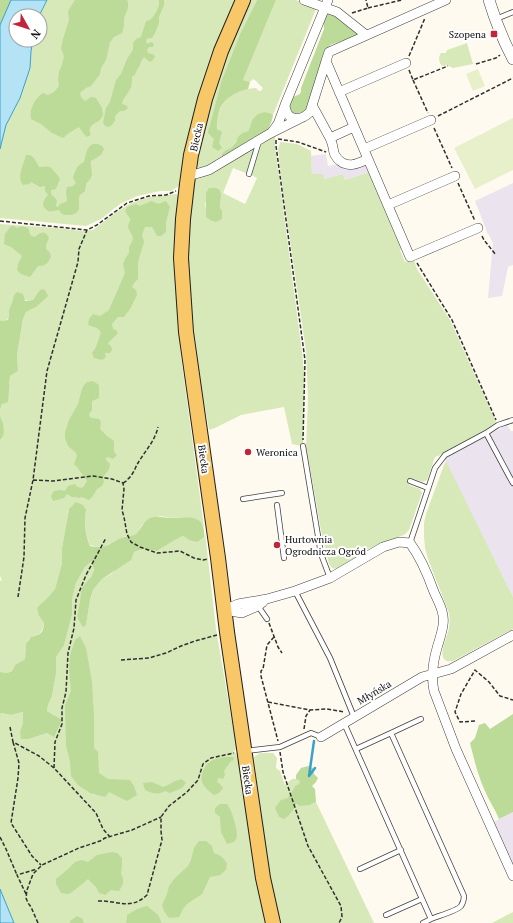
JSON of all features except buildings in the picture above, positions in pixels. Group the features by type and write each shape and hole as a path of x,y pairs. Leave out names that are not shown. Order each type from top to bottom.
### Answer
{"main road":[{"name":"Biecka","path":"243,0 221,51 205,99 191,155 183,219 181,258 182,285 188,340 218,558 226,632 263,878 273,923"}],"street":[{"path":"304,0 326,4 366,35"},
{"path":"188,180 199,173 209,170 260,139 272,136 308,114 310,112 330,52 446,0"},
{"path":"490,0 511,55"},
{"path":"272,136 326,4"},
{"path":"326,61 410,257 478,228"},
{"path":"339,92 406,63"},
{"path":"285,105 285,110 289,115 298,119"},
{"path":"312,105 333,144 334,152 338,160 349,165 368,159"},
{"path":"364,150 430,120"},
{"path":"330,138 354,127"},
{"path":"388,205 455,176"},
{"path":"224,610 238,604 267,599 295,591 330,578 383,547 399,542 410,543 418,554 426,571 441,608 443,617 444,624 436,651 432,674 434,691 456,749 513,876"},
{"path":"224,610 242,613 258,606 267,599"},
{"name":"Młyńska","path":"320,737 344,723 354,715 422,677 452,669 513,635"}],"lane":[{"path":"496,19 513,12"},
{"path":"248,174 260,139"},
{"path":"410,543 435,468 445,455 498,425 513,420"},
{"path":"486,432 513,483"},
{"path":"303,446 321,554 330,578"},
{"path":"410,481 428,488"},
{"path":"243,498 282,493"},
{"path":"277,505 284,558"},
{"path":"295,591 330,658 354,715"},
{"path":"258,606 267,619"},
{"path":"356,749 421,719"},
{"path":"344,723 431,919"},
{"name":"Młyńska","path":"244,751 280,747 311,733 320,737"},
{"path":"391,733 464,896 462,906 423,923"},
{"path":"360,869 401,850"},
{"path":"386,916 422,899"}],"path":[{"path":"366,0 368,8"},
{"path":"342,16 402,0"},
{"path":"429,7 406,63 414,80 448,66"},
{"path":"476,64 511,55"},
{"path":"430,120 513,78"},
{"path":"303,446 304,360 277,154 272,136 298,142 327,153 334,152"},
{"path":"0,221 87,230 97,225 127,203 149,196 166,195 180,190 188,180"},
{"path":"18,597 24,557 25,518 33,480 47,371 78,262 79,249 87,230"},
{"path":"414,256 418,266 452,320 498,425"},
{"path":"123,483 128,480 153,441 158,427"},
{"path":"33,480 53,481 93,476 112,479 123,483"},
{"path":"123,483 124,489 122,510 126,534 131,542 140,547 157,552 180,551 194,558 203,560 218,558"},
{"path":"54,768 56,742 62,724 62,708 66,692 68,653 74,628 76,600 86,576 106,538"},
{"path":"267,619 282,653"},
{"path":"121,660 149,658 166,653 195,641 226,632"},
{"path":"274,637 267,645 261,676 280,747 283,772 308,846 341,906 342,917 339,923"},
{"path":"475,721 460,722 455,712 461,694 475,670 489,682 500,696 513,700"},
{"path":"268,702 310,710 327,708 354,715"},
{"path":"302,736 306,716 310,710"},
{"path":"10,727 19,763 11,823 32,856 42,865"},
{"path":"13,742 40,756 54,768 96,812 103,829 110,837"},
{"path":"26,895 33,874 42,865 79,848 132,830 161,817 169,806 187,792 198,780 203,764 211,758 244,751"},
{"path":"98,901 131,904 143,899 147,895 162,840 161,817"},
{"path":"0,837 38,923"},
{"path":"17,875 38,869"}],"shaded area":[{"path":"326,154 328,166 343,163 345,170 367,163 370,172 345,180 343,174 324,179 312,174 311,156"},
{"path":"513,183 513,265 508,267 502,296 488,298 493,243 475,201"},
{"path":"507,425 511,431 513,431 513,597 444,458"},
{"path":"513,812 513,870 492,823"}],"green space":[{"path":"0,0 12,0 8,8 0,25"},
{"path":"47,0 235,0 216,45 200,92 186,144 182,184 171,191 160,191 137,196 120,204 101,219 86,226 0,218 0,149 6,125 20,98 30,68 32,48 48,48 48,8 43,8"},
{"path":"75,0 127,0 128,8 124,18 122,33 114,37 110,42 106,60 101,68 100,74 91,86 80,93 81,97 85,101 91,97 96,98 102,108 103,116 91,127 91,135 86,137 79,127 63,138 52,133 41,124 31,119 31,111 33,104 40,95 43,93 48,95 54,92 59,86 59,72 64,56 61,48 69,20 68,11"},
{"path":"159,0 164,0 164,5 159,17 159,23 152,38 148,38 146,40 147,44 151,42 153,43 153,47 149,47 147,50 148,53 154,55 155,57 150,62 144,57 143,58 135,75 132,77 131,87 122,104 126,105 128,108 124,111 120,111 115,116 115,121 111,126 105,126 103,123 106,108 110,102 116,80 121,74 127,59 133,50 133,43 136,39 141,37 146,21 150,20 157,11"},
{"path":"251,0 257,0 240,34 221,82 209,128 219,143 217,118 224,103 232,95 238,92 256,88 261,91 263,88 253,79 250,82 243,80 276,0 296,0 316,9 273,115 265,112 252,120 248,131 242,133 231,148 226,150 221,160 200,169 197,166 197,159 217,80 227,53"},
{"path":"257,0 276,0 243,80 250,82 248,89 238,92 228,98 219,111 217,129 222,132 219,143 222,148 218,151 212,147 214,139 208,133 209,128 221,82 240,34"},
{"path":"329,12 357,30 360,35 330,45 309,110 295,114 288,110 291,98 300,94 324,29 324,16"},
{"path":"467,43 473,64 453,68 447,65 441,65 439,56 441,53 446,53 447,50"},
{"path":"478,69 485,86 473,91 466,74"},
{"path":"265,112 273,115 267,132 221,160 222,154 231,148 242,133 248,131 252,120 258,114"},
{"path":"513,118 513,170 475,189 454,148"},
{"path":"275,133 275,146 303,366 305,366 303,446 292,444 284,407 241,415 209,430 195,352 188,284 189,229 193,185 196,178 258,142 248,174 233,168 223,193 245,204 257,178 251,175 263,140","holes":["221,196 220,208 206,209 205,203"]},
{"path":"280,142 297,144 311,151 312,174 323,174 324,179 343,174 345,180 370,172 403,247 400,250 405,262 414,260 417,269 450,320 496,422 449,452 435,457 427,480 423,482 410,478 409,485 420,489 422,493 409,530 404,535 368,549 337,569 332,568 329,564 321,530 306,446 308,398 306,351 283,192 278,150"},
{"path":"93,144 98,144 104,149 101,155 91,161 92,175 86,184 85,191 80,195 79,210 75,214 65,215 59,210 48,211 43,205 44,200 48,195 45,191 45,186 40,187 31,182 23,185 21,182 20,174 26,155 30,155 34,158 39,167 50,167 60,179 56,189 51,190 51,194 57,200 56,206 58,207 60,204 66,202 67,187 73,186 76,183 73,178 76,171 84,162 88,149"},
{"path":"209,188 216,188 220,190 220,208 222,211 222,219 216,222 206,217 206,193"},
{"path":"176,194 180,198 178,209 177,300 181,356 204,527 194,518 170,518 160,516 142,525 134,536 125,536 106,546 97,547 90,545 87,537 85,523 86,510 69,509 62,548 62,563 55,589 44,601 39,616 44,623 43,629 39,634 29,639 26,646 25,659 15,665 12,671 7,673 0,672 0,581 2,580 0,576 0,440 2,438 2,420 0,411 10,382 10,376 18,371 17,355 23,319 26,312 36,307 42,289 33,300 23,299 14,295 9,310 10,316 7,320 0,320 0,224 83,231 93,230 131,203 150,197"},
{"path":"152,201 158,204 166,201 170,207 166,222 166,232 161,236 157,236 152,227 145,227 142,235 144,242 138,262 138,279 132,287 136,290 137,295 124,317 118,317 112,324 113,329 118,333 108,344 111,346 112,350 110,353 105,353 106,357 102,360 94,358 92,353 96,347 101,332 97,328 88,325 89,319 93,314 100,316 109,310 125,273 123,264 129,253 129,247 133,238 128,227 131,220 125,211 127,207 136,204 140,206"},
{"path":"11,226 17,228 26,227 29,229 31,235 35,237 41,233 44,233 49,238 46,249 50,253 51,257 46,264 38,266 30,277 21,274 17,270 22,256 11,247 4,244 5,234"},
{"path":"42,289 45,290 48,296 36,307 26,312 23,319 17,355 18,371 10,376 8,402 2,404 0,411 0,320 8,320 9,310 14,295 17,292 23,294 25,301 33,300"},
{"path":"93,381 99,385 99,398 92,401 92,411 90,412 89,416 91,418 99,419 101,422 100,429 114,441 114,452 117,455 113,459 108,457 106,458 110,464 110,467 103,478 104,482 89,500 82,497 72,497 67,494 64,498 53,501 51,496 54,491 65,491 68,486 75,484 77,487 82,488 87,481 74,464 77,456 76,453 68,446 65,438 65,432 69,420 78,404 84,385 87,382"},
{"path":"0,415 4,432 0,440"},
{"path":"446,461 513,597 513,629 453,661 447,661 444,659 443,655 450,620 449,613 428,559 424,537 424,523 426,514"},
{"path":"76,502 83,505 86,510 85,528 90,546 101,547 124,537 135,535 148,519 156,517 195,518 202,524 204,537 197,542 189,540 183,536 157,551 143,549 134,552 131,560 102,579 93,590 86,625 83,627 77,616 82,588 91,577 94,570 92,561 85,567 76,583 72,600 72,615 64,645 56,657 56,674 52,696 47,711 62,720 54,737 47,733 29,739 21,739 20,731 23,723 23,712 11,715 1,713 0,715 0,672 7,673 12,671 15,665 25,659 26,644 31,637 39,634 43,629 44,623 39,616 37,608 55,589 62,563 62,548 69,509"},
{"path":"205,533 216,629 236,746 234,751 239,758 266,923 162,923 162,921 127,915 126,923 84,923 83,919 70,921 70,923 14,923 0,889 0,715 1,713 11,715 23,712 23,723 20,731 29,739 47,733 54,736 54,715 47,711 52,696 56,674 56,657 64,644 72,615 72,600 76,583 85,567 92,561 94,570 80,600 77,616 83,626 86,624 93,590 102,579 111,574 134,552 143,549 157,551 183,536 189,540 204,537"},
{"path":"80,636 86,648 92,682 94,748 98,752 99,773 108,779 130,780 137,795 127,801 109,792 105,797 90,793 78,785 71,776 70,761 66,746 65,705 71,691 69,670 70,655 75,640"},
{"path":"513,714 513,812 499,819 480,779 470,743 475,738 479,725 485,723 490,729"},
{"path":"260,753 273,753 277,758 276,768 280,771 285,785 293,779 300,781 299,785 295,786 293,791 290,793 294,806 298,804 310,805 316,802 374,923 280,923 272,890 254,757"},
{"path":"226,757 233,757 234,760 231,761 224,771 225,775 223,779 218,778 217,782 223,788 219,793 214,795 203,784 202,774 210,762"},
{"path":"308,766 313,768 314,774 318,778 312,786 315,789 316,802 310,805 299,806 297,804 284,819 279,817 275,808 281,800 288,798 295,786 299,784 300,781 296,779 296,775 301,768"},
{"path":"182,779 186,783 182,788 170,793 165,791 155,794 145,790 143,783 152,782 163,787"},
{"path":"220,804 227,804 229,807 236,828 236,839 234,842 227,844 221,832 220,817 215,813 215,808"},
{"path":"199,841 206,841 212,846 214,853 222,857 227,863 226,870 220,875 210,877 202,894 187,904 179,917 169,918 162,905 169,886 188,866 194,848"},
{"path":"112,852 117,853 122,858 121,874 123,884 119,891 111,890 105,895 99,893 96,887 88,879 69,894 61,893 56,884 56,879 75,862 82,860 88,862 97,855"},
{"path":"147,906 158,915 162,923 126,923 127,915 137,909"},
{"path":"513,912 513,923 492,923"},
{"path":"77,916 83,919 84,923 70,923 70,921"}],"water":[{"path":"11,0 47,0 43,8 8,8 8,48 32,48 30,68 20,98 6,125 0,149 0,25"},
{"path":"0,889 14,923 0,923"}],"waterway":[{"path":"314,741 309,776 315,768"}],"place":[{"name":"Szopena","path":"494,34"},
{"name":"Weronica","path":"248,452"},
{"name":"Hurtownia Ogrodnicza Ogród","path":"277,545"}]}
